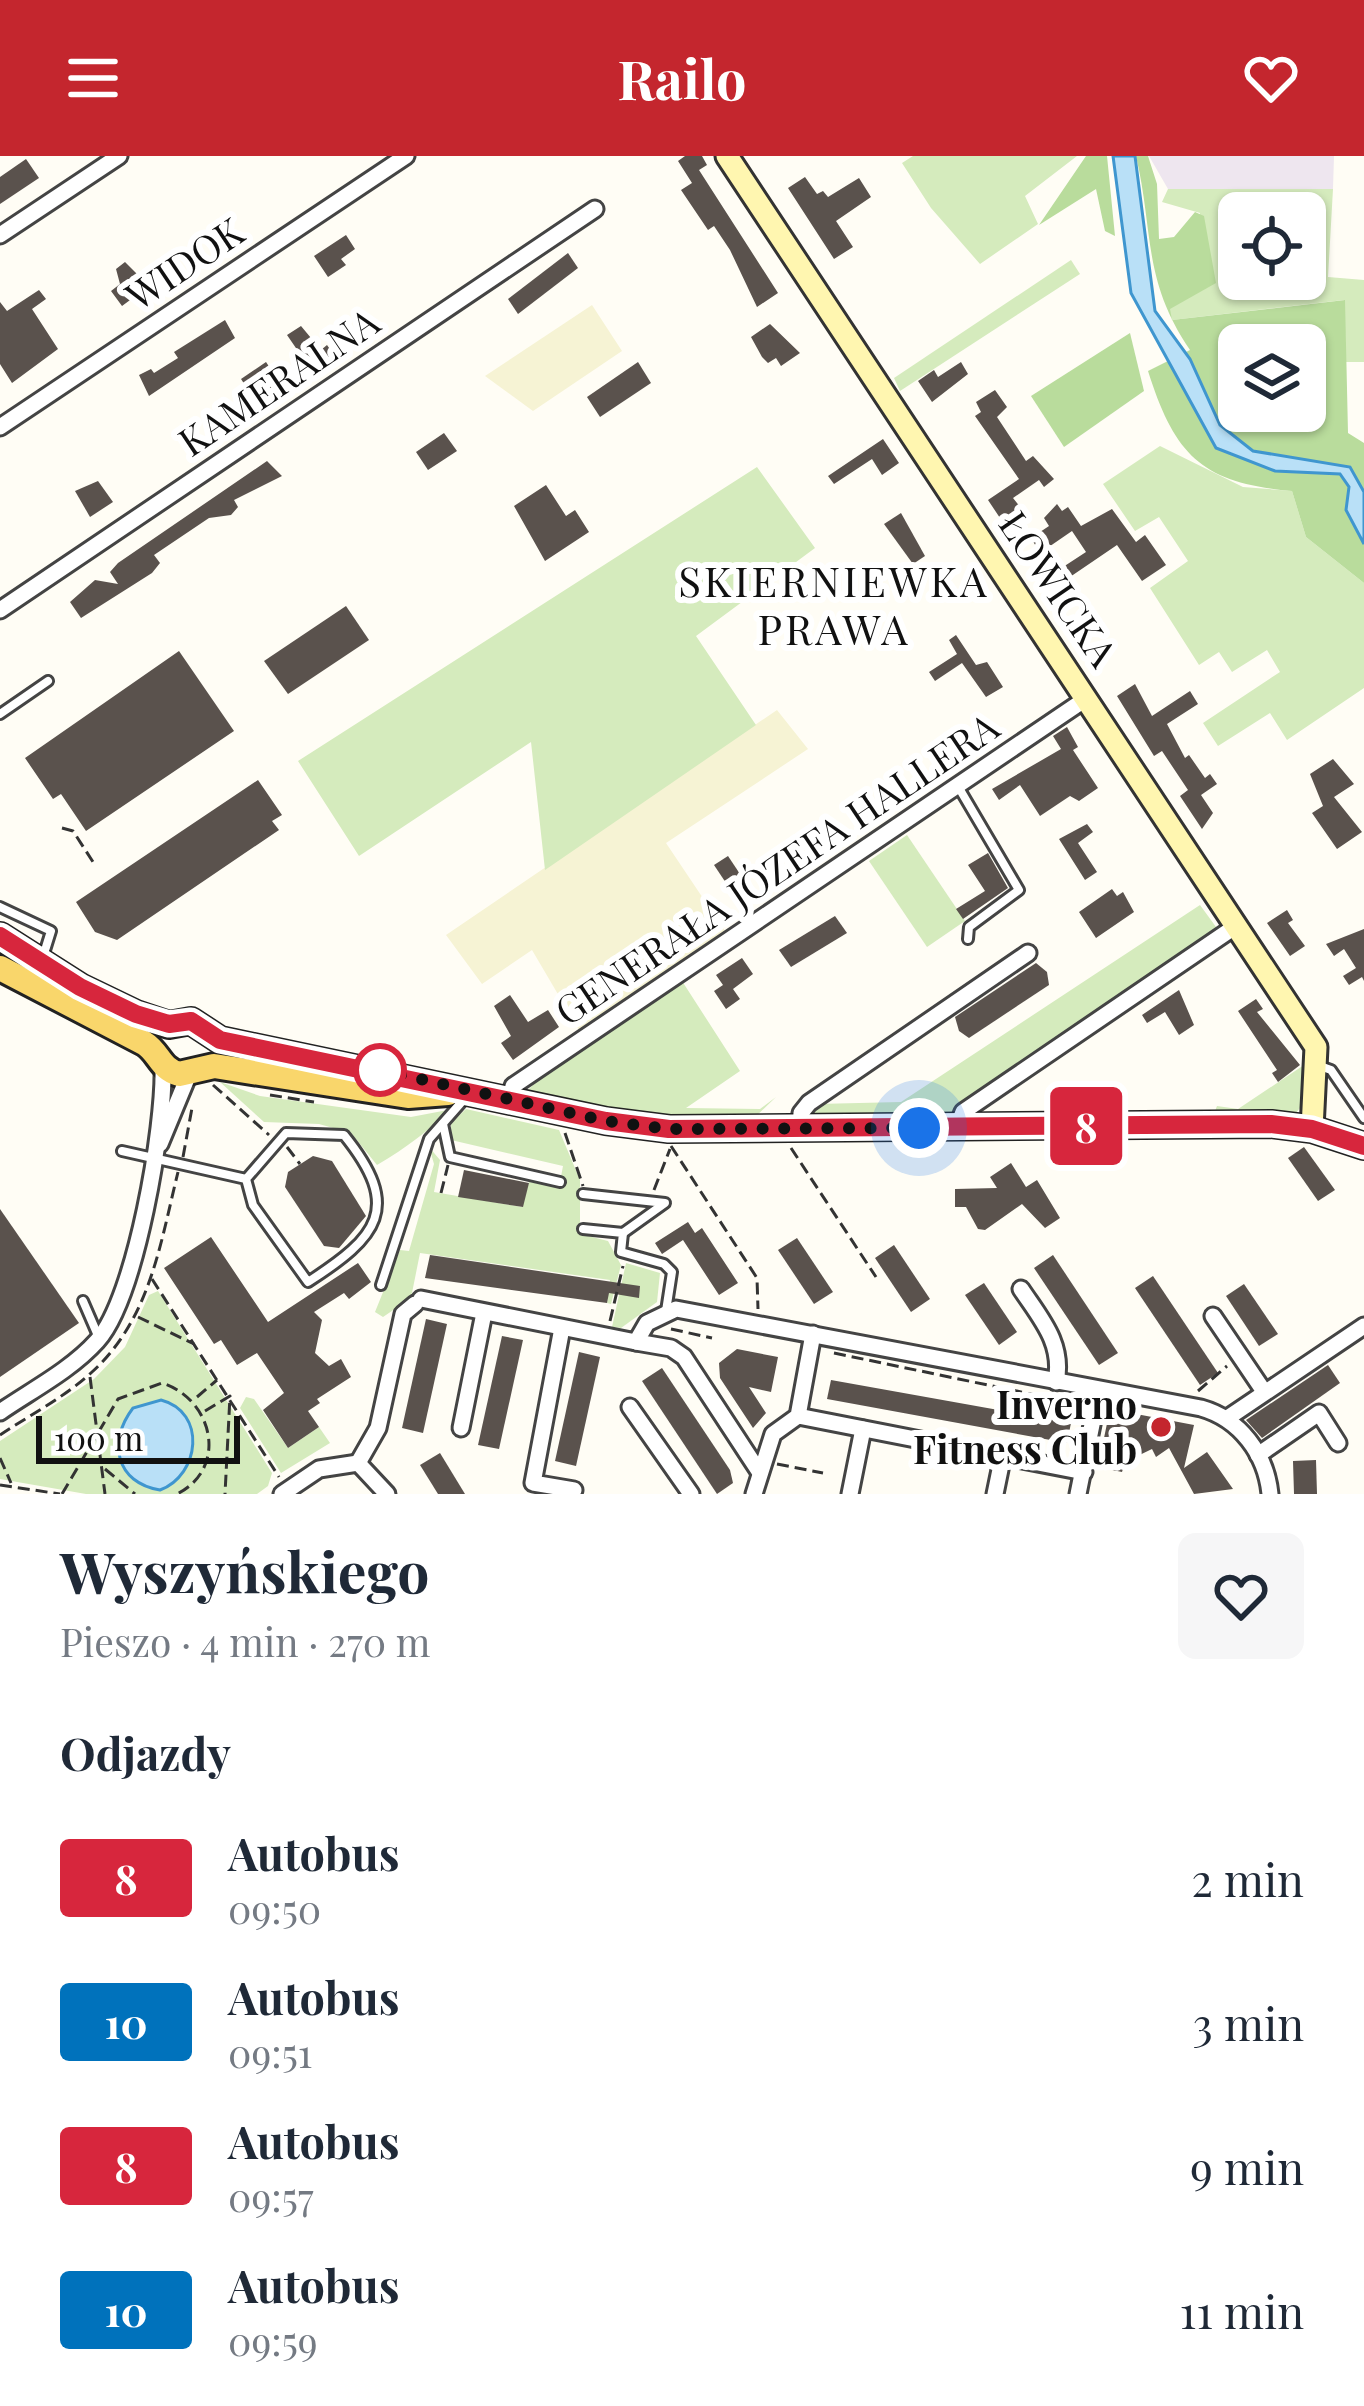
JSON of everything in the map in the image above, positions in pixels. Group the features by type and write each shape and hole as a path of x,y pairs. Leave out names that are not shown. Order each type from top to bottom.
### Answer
{"main road":[{"path":"0,936 106,1000 169,1024 191,1021 208,1035 606,1121 669,1129 1271,1124 1312,1129 1364,1146"},
{"path":"0,968 160,1058 201,1073 408,1096 469,1090"},
{"path":"160,1058 169,1024"},
{"path":"201,1073 211,1048 208,1035"}],"street":[{"path":"0,236 118,156"},
{"name":"WIDOK","path":"0,427 406,156"},
{"name":"ŁOWICKA","path":"727,156 1316,1047 1318,1066"},
{"name":"KAMERALNA","path":"0,610 595,209"},
{"name":"GENERAŁA JÓZEFA HALLERA","path":"510,1098 513,1085 1087,698"},
{"path":"957,1127 963,1112 1237,926"},
{"path":"793,1129 809,1103 1028,953"},
{"path":"0,1412 99,1339 117,1307 157,1152 160,1058"},
{"path":"1312,1129 1318,1066"},
{"path":"157,1152 201,1073"},
{"path":"1021,1289 1053,1336 1060,1363 1056,1382"},
{"path":"358,1463 378,1428 404,1314 418,1302 671,1348 684,1357 760,1473"},
{"path":"461,1428 484,1313"},
{"path":"1213,1316 1263,1390"},
{"path":"635,1342 640,1329 662,1318 759,1324 1056,1382 1097,1398 1229,1418 1258,1455 1270,1494"},
{"path":"562,1328 533,1483 574,1490 570,1494"},
{"path":"754,1494 773,1434 798,1416 813,1334"},
{"path":"1229,1418 1263,1390 1359,1334"},
{"path":"1078,1494 1097,1398"},
{"path":"630,1407 691,1494"},
{"path":"1258,1455 1319,1413 1338,1443"},
{"path":"798,1416 1084,1472"},
{"path":"850,1494 863,1429"},
{"path":"995,1494 1003,1455"},
{"path":"282,1489 319,1469 358,1463"},
{"path":"358,1463 387,1494"}],"lane":[{"path":"0,714 47,681"},
{"path":"959,788 1019,890 969,927 968,939"},
{"path":"0,907 51,931 40,963"},
{"name":"ŁOWICKA","path":"1318,1066 1331,1070 1364,1118"},
{"path":"381,1285 428,1139 469,1090"},
{"path":"443,1124 450,1156 560,1182"},
{"path":"286,1133 344,1135 371,1168 375,1205 361,1248 308,1282 254,1205 246,1180 286,1133"},
{"path":"122,1151 157,1152 246,1180"},
{"path":"583,1194 665,1203 623,1233 584,1228"},
{"path":"623,1233 621,1252 664,1264 672,1272 662,1318"},
{"path":"82,1301 99,1339"}],"path":[{"path":"62,828 73,831 95,865"},
{"path":"201,1073 300,1164"},
{"path":"793,1129 787,1142 876,1277"},
{"path":"668,1139 757,1278 759,1324"},
{"path":"650,1201 671,1148"},
{"path":"441,1192 450,1156"},
{"path":"159,1176 176,1180"},
{"path":"608,1329 624,1261"},
{"path":"152,1279 219,1378 282,1489"},
{"path":"136,1316 198,1346"},
{"path":"662,1318 712,1338"},
{"path":"835,1346 833,1357 1097,1398"},
{"path":"1194,1397 1240,1356"},
{"path":"90,1375 105,1494"},
{"path":"195,1399 219,1378"},
{"path":"0,1485 61,1494 118,1399 131,1390 161,1383 195,1399 204,1412 207,1452 200,1472 176,1494"},
{"path":"204,1412 230,1396"},
{"path":"225,1494 230,1396"},
{"path":"0,1457 12,1485"},
{"path":"101,1462 109,1476 135,1494"},
{"path":"775,1463 823,1473"}],"shaded area":[{"path":"1149,156 1334,156 1333,189 1168,189"},
{"path":"592,305 622,351 533,411 485,376"},
{"path":"777,710 808,749 666,843 725,931 579,1030 532,950 482,984 446,935"}],"green space":[{"path":"913,156 1077,156 1025,196 1038,224 980,264 931,208 902,163"},
{"path":"1086,156 1107,156 1115,236 1105,231 1096,189 1039,225"},
{"path":"1136,156 1148,156 1157,184 1159,239 1174,237 1195,212 1204,216 1216,283 1170,309 1172,318 1157,278"},
{"path":"1168,189 1333,189 1328,277 1364,280 1364,362 1346,362 1344,300 1172,320 1169,309 1200,213 1162,202"},
{"path":"1071,260 1080,274 900,391 894,378"},
{"path":"1345,300 1348,433 1364,443 1364,583 1306,537 1292,491 1235,481 1196,460 1182,444 1148,371 1190,350 1173,320"},
{"path":"1130,333 1144,391 1064,447 1031,396"},
{"path":"1160,446 1243,487 1292,491 1306,537 1364,583 1364,688 1287,740 1270,713 1218,746 1203,723 1280,672 1267,650 1232,672 1219,652 1199,665 1150,588 1188,561 1159,517 1135,531 1103,484"},
{"path":"757,467 815,548 696,636 756,725 545,870 531,742 359,856 298,761"},
{"path":"907,835 965,921 927,947 869,861"},
{"path":"1200,905 1219,931 953,1115 812,1116 817,1104 901,1102"},
{"path":"682,981 740,1071 686,1108 760,1109 776,1097 752,1120 621,1114 526,1092 548,1070"},
{"path":"1307,1063 1307,1099 1296,1113 1213,1116 1217,1106 1238,1109"},
{"path":"220,1082 260,1096 411,1117 453,1109 377,1165 351,1133 319,1124 264,1122"},
{"path":"466,1109 559,1130 580,1180 580,1234 608,1241 621,1265 611,1304 607,1303 610,1280 420,1253 411,1298 383,1317 375,1312 400,1250 409,1251 434,1164 429,1147 440,1160 434,1192 522,1207 529,1182 559,1187 563,1166 451,1140 451,1123"},
{"path":"626,1263 660,1273 657,1302 621,1328 612,1327"},
{"path":"158,1291 272,1473 268,1486 257,1494 86,1494 0,1479 0,1441 94,1379 125,1347 149,1295"},
{"path":"246,1397 254,1399 288,1448 319,1427 330,1443 281,1473 240,1408"}],"water":[{"path":"1113,156 1135,156 1155,311 1190,359 1218,421 1218,432 1229,432 1253,451 1350,467 1364,492 1364,544 1346,510 1349,487 1340,474 1275,471 1216,448 1131,293"},
{"path":"161,1400 186,1417 193,1444 184,1471 160,1490 145,1486 125,1470 119,1447 133,1408"}],"building":[{"path":"702,156 707,165 699,170 778,293 757,307 730,250 714,226 708,230 681,190 692,183 678,161"},
{"path":"26,159 39,178 0,204 0,177"},
{"path":"805,177 817,194 823,191 828,197 859,178 871,197 836,221 853,247 834,259 788,188"},
{"path":"346,235 355,249 341,259 346,265 328,277 314,256"},
{"path":"568,253 578,268 518,314 508,299"},
{"path":"125,262 149,286 122,306 111,291 120,284 116,269"},
{"path":"39,290 46,299 32,309 58,349 12,383 0,364 0,302 7,311"},
{"path":"225,320 235,338 149,396 139,375 151,369 154,373 178,358 174,352"},
{"path":"770,324 800,353 781,366 776,358 768,363 751,337"},
{"path":"301,326 321,350 327,345 336,358 321,369 316,362 309,367 287,335"},
{"path":"266,362 282,386 257,403 241,379"},
{"path":"638,362 651,383 600,417 587,397"},
{"path":"961,362 968,374 932,402 918,381 934,370 938,377"},
{"path":"995,390 1007,407 997,417 1026,461 1033,456 1054,479 1044,487 1039,480 1013,498 1021,508 1002,521 988,500 1019,479 975,416 981,412 976,402"},
{"path":"444,433 457,451 428,470 416,452"},
{"path":"883,439 899,463 882,475 872,459 834,484 828,476"},
{"path":"267,461 282,476 234,500 238,507 231,515 209,518 154,555 160,563 152,573 81,618 70,602 95,580 118,584 110,572 118,563"},
{"path":"98,481 113,502 90,517 75,491"},
{"path":"546,485 566,516 575,510 589,532 545,561 514,506"},
{"path":"1057,504 1062,511 1068,507 1081,526 1112,509 1136,542 1145,535 1166,565 1142,581 1117,545 1067,579 1060,569 1086,552 1072,531 1040,553 1031,538 1049,526 1044,518"},
{"path":"901,513 925,556 913,564 884,524"},
{"path":"346,606 369,640 288,694 264,661"},
{"path":"956,635 976,665 987,662 1003,687 986,697 962,663 935,681 929,672 957,654 949,640"},
{"path":"179,651 234,731 86,831 61,794 53,799 25,758"},
{"path":"1135,684 1152,716 1190,691 1198,704 1167,724 1185,758 1189,755 1205,778 1210,774 1217,784 1201,795 1213,813 1202,829 1180,796 1188,790 1162,751 1154,756 1117,696"},
{"path":"1067,727 1078,747 1073,750 1098,788 1079,801 1070,796 1040,816 1020,785 999,800 992,789 1061,749 1053,736"},
{"path":"1333,759 1354,784 1334,797 1362,832 1337,849 1312,813 1323,806 1310,774"},
{"path":"258,780 282,815 272,821 279,830 117,940 95,932 76,902"},
{"path":"1087,824 1093,832 1078,843 1097,872 1085,880 1059,839"},
{"path":"988,853 1008,888 963,919 956,909 985,891 968,865"},
{"path":"728,856 752,892 738,901 714,865"},
{"path":"1112,889 1117,896 1123,892 1134,912 1096,938 1079,912"},
{"path":"1287,910 1293,920 1288,923 1305,946 1290,956 1267,923"},
{"path":"835,916 847,933 791,967 779,950"},
{"path":"1364,929 1364,981 1362,977 1349,985 1343,976 1356,968 1344,949 1334,956 1326,944"},
{"path":"742,958 753,974 733,989 740,999 726,1009 714,991 723,985 716,975"},
{"path":"1036,963 1047,972 1049,985 969,1038 959,1031 955,1017"},
{"path":"1179,990 1194,1025 1179,1035 1165,1012 1147,1023 1142,1015"},
{"path":"510,995 528,1022 548,1010 559,1027 513,1060 501,1043 511,1036 494,1006"},
{"path":"1256,999 1263,1009 1257,1012 1300,1065 1278,1082 1272,1073 1277,1070 1238,1011"},
{"path":"1304,1147 1335,1190 1318,1201 1288,1158"},
{"path":"313,1156 332,1161 366,1216 339,1248 324,1246 285,1187 288,1172"},
{"path":"1011,1163 1026,1187 1037,1180 1060,1218 1045,1228 1022,1204 985,1230 978,1229 966,1207 955,1207 955,1189 997,1188 990,1177"},
{"path":"464,1170 529,1183 523,1207 458,1197"},
{"path":"0,1209 79,1323 0,1377"},
{"path":"688,1222 695,1233 702,1228 738,1283 719,1295 683,1240 662,1254 655,1243"},
{"path":"211,1237 268,1322 358,1263 371,1282 349,1299 344,1293 314,1312 322,1320 315,1353 329,1366 341,1359 351,1377 317,1399 320,1403 308,1411 319,1427 288,1448 263,1410 284,1393 257,1353 237,1365 221,1340 214,1344 164,1268"},
{"path":"797,1238 833,1292 814,1304 778,1250"},
{"path":"894,1245 930,1299 911,1312 875,1258"},
{"path":"430,1255 640,1286 639,1298 609,1293 607,1303 425,1278"},
{"path":"1053,1255 1118,1353 1099,1365 1034,1268"},
{"path":"1153,1276 1218,1373 1200,1385 1135,1288"},
{"path":"984,1283 1017,1332 999,1345 965,1295"},
{"path":"1244,1284 1278,1334 1259,1346 1226,1296"},
{"path":"426,1319 447,1324 423,1433 402,1428"},
{"path":"502,1336 523,1340 499,1449 478,1445"},
{"path":"737,1349 778,1357 771,1392 749,1387 766,1413 753,1428 720,1378 719,1363"},
{"path":"579,1352 600,1357 576,1466 555,1461"},
{"path":"1328,1365 1340,1383 1262,1438 1246,1420"},
{"path":"662,1368 730,1470 733,1483 717,1494 642,1381"},
{"path":"831,1380 1071,1423 1067,1443 827,1399"},
{"path":"1110,1409 1194,1425 1184,1468 1207,1452 1233,1489 1194,1494 1169,1448 1156,1457 1152,1449 1125,1462 1122,1472 1098,1467"},
{"path":"440,1453 465,1494 438,1494 420,1465"},
{"path":"1316,1460 1317,1494 1294,1494 1293,1461"}],"bus line":[{"name":"8","path":"0,936 106,1000 169,1024 191,1021 220,1040 606,1121 669,1129 1271,1124 1312,1129 1364,1146"}],"place":[{"name":"Inverno Fitness Club","path":"1161,1427"}],"district":[{"name":"SKIERNIEWKA PRAWA","path":"834,606"}],"route":[{"path":"380,1070 606,1121 669,1129 919,1128"}]}
